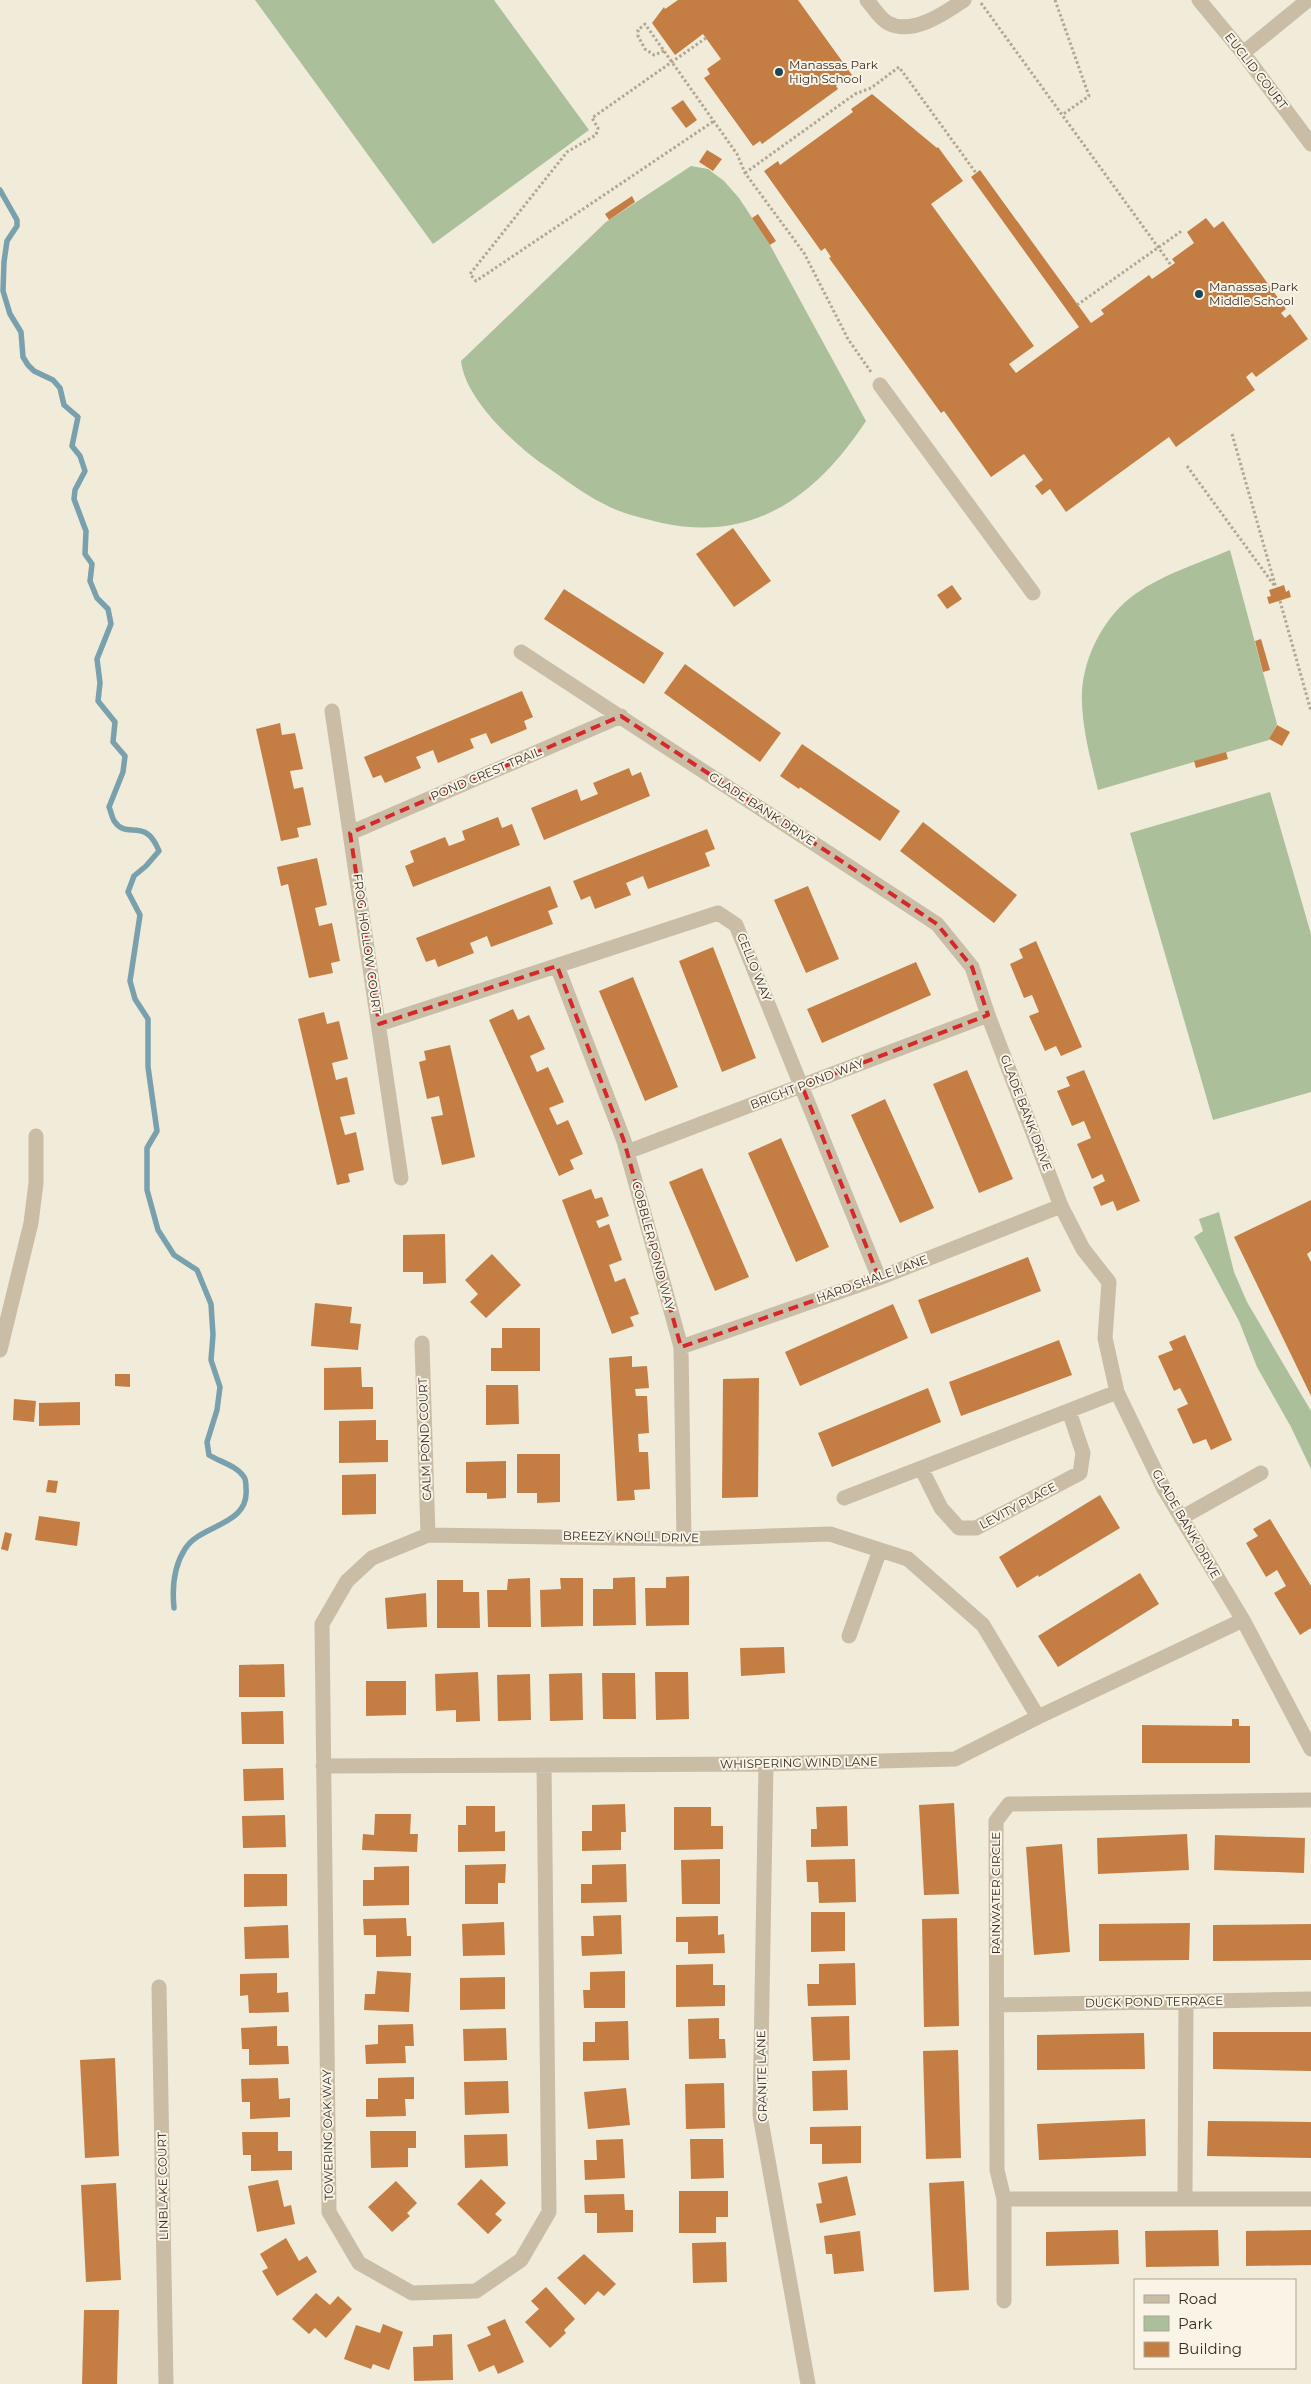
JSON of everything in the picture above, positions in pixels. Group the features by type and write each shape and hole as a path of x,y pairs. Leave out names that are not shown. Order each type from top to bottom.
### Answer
{"street":[{"path":"867,0 887,23 901,27 926,22 964,0"},
{"name":"EUCLID COURT","path":"1199,0 1243,53 1311,144"},
{"path":"1243,53 1308,0"},
{"path":"880,385 1033,593"},
{"name":"GLADE BANK DRIVE","path":"521,652 937,924 972,967 988,1016 1061,1206 1083,1249 1110,1282 1105,1338 1117,1392 1164,1489 1242,1620 1311,1749"},
{"name":"FROG HOLLOW COURT","path":"332,712 401,1178"},
{"name":"POND CREST TRAIL","path":"350,833 621,716"},
{"name":"CELLO WAY","path":"378,1024 718,913 736,924 879,1278"},
{"name":"COBBLER POND WAY","path":"557,966 627,1152 681,1347 684,1539"},
{"name":"BRIGHT POND WAY","path":"627,1152 988,1016"},
{"path":"0,1350 31,1223 36,1183 36,1136"},
{"name":"HARD SHALE LANE","path":"681,1347 879,1278 1061,1206"},
{"name":"CALM POND COURT","path":"422,1343 428,1535"},
{"path":"844,1498 1117,1392"},
{"name":"LEVITY PLACE","path":"921,1468 941,1508 958,1528 976,1528 1080,1473 1083,1453 1068,1411"},
{"path":"1181,1518 1261,1473"},
{"name":"BREEZY KNOLL DRIVE","path":"323,1766 322,1624 347,1581 372,1558 428,1535 684,1539 830,1534 908,1559 983,1625 1038,1717"},
{"path":"849,1636 880,1550"},
{"name":"WHISPERING WIND LANE","path":"323,1766 766,1764 956,1759 1038,1717 1242,1620"},
{"name":"GRANITE LANE","path":"766,1764 760,2115 808,2384"},
{"name":"TOWERING OAK WAY","path":"323,1766 328,2212 360,2263 412,2293 476,2291 521,2260 549,2212 544,1765"},
{"name":"RAINWATER CIRCLE","path":"1004,2301 1004,2199 998,2170 996,1821 1009,1804 1311,1800"},
{"name":"LINBLAKE COURT","path":"159,1987 166,2384"},
{"name":"DUCK POND TERRACE","path":"997,2005 1311,1999"},
{"path":"1184,2199 1186,2002"},
{"path":"1004,2199 1311,2199"}],"path":[{"path":"978,0 1171,265"},
{"path":"1055,0 1089,96 1062,116"},
{"path":"664,51 654,55 647,52 638,36 640,28 645,24 738,154 745,173 804,253 848,339 880,385"},
{"path":"706,38 592,118 598,128 596,135 567,152 470,274 476,282 714,121"},
{"path":"745,173 855,94 871,88 899,66 976,173"},
{"path":"1077,304 1183,230"},
{"path":"1187,466 1276,588 1232,434"},
{"path":"1280,601 1311,711"}],"highlighted area":[{"path":"621,716 937,924 972,967 988,1015 802,1086 879,1278 681,1347 624,1141 557,966 379,1024 350,833"}],"green space":[{"path":"255,0 494,0 589,130 433,244"},
{"path":"691,166 708,169 724,181 739,198 770,245 866,421 827,471 804,491 781,507 754,519 726,526 695,527 662,523 618,510 588,495 529,454 504,431 480,404 471,390 464,375 461,361 606,222"},
{"path":"1230,550 1277,724 1269,740 1098,790 1084,725 1082,689 1088,659 1101,632 1119,608 1141,590 1178,571"},
{"path":"1270,792 1311,934 1311,1092 1213,1120 1130,833"},
{"path":"1219,1212 1234,1272 1247,1302 1311,1411 1311,1469 1291,1427 1257,1367 1239,1321 1194,1237 1203,1231 1199,1219"}],"building":[{"name":"Manassas Park High School","path":"678,0 798,0 852,75 836,86 838,89 762,144 760,141 753,146 704,78 710,74 707,69 721,59 703,34 675,55 652,23 664,7 665,9"},
{"name":"Manassas Park Middle School","path":"872,94 938,147 963,181 931,204 1034,346 1009,364 1016,373 1079,327 971,177 980,170 1091,323 1104,314 1101,310 1149,275 1152,279 1175,263 1172,259 1194,243 1187,232 1206,218 1214,228 1223,221 1286,309 1281,313 1285,318 1290,314 1308,339 1256,377 1252,372 1246,377 1255,390 1176,447 1169,437 1066,512 1050,489 1042,495 1035,486 1043,480 1024,454 991,477 944,411 941,413 829,258 831,257 825,248 821,251 764,171 778,161 780,165 853,112 851,109"},
{"path":"683,100 697,120 686,128 671,108"},
{"path":"707,150 722,159 713,171 699,162"},
{"path":"632,196 635,202 609,220 605,214"},
{"path":"758,214 776,241 770,245 752,218"},
{"path":"733,528 771,581 734,607 696,554"},
{"path":"952,585 962,599 947,609 937,595"},
{"path":"1284,585 1286,592 1289,590 1291,597 1269,604 1267,597 1271,596 1269,590"},
{"path":"564,589 664,653 644,684 544,619"},
{"path":"1261,639 1270,670 1263,672 1255,641"},
{"path":"685,664 781,733 760,762 664,693"},
{"path":"522,691 533,717 524,721 527,729 491,744 486,733 470,739 474,748 438,763 433,750 416,757 421,768 385,783 381,775 373,778 364,757"},
{"path":"280,723 282,735 295,733 303,769 290,771 294,789 303,787 311,825 297,828 299,837 281,841 256,729"},
{"path":"1277,725 1290,732 1282,746 1269,739"},
{"path":"802,744 900,811 880,841 800,787 799,789 780,776"},
{"path":"1226,752 1228,759 1196,768 1194,761"},
{"path":"629,768 632,776 641,772 650,796 544,840 531,808 577,789 581,801 598,794 593,783"},
{"path":"498,817 502,828 512,824 520,845 413,887 405,866 414,862 410,851 445,837 449,846 465,840 462,831"},
{"path":"923,822 1017,895 994,923 900,851"},
{"path":"707,829 715,849 705,853 710,866 648,889 643,876 626,883 631,895 595,909 590,896 581,900 573,881"},
{"path":"317,858 327,905 315,908 319,926 332,923 340,961 331,963 333,973 309,978 288,884 281,886 277,867"},
{"path":"550,886 558,907 548,911 553,924 491,947 487,936 470,943 474,953 438,967 435,959 426,962 416,938"},
{"path":"808,886 839,959 806,973 774,900"},
{"path":"1036,941 1082,1047 1061,1056 1056,1046 1045,1051 1029,1016 1039,1012 1032,995 1024,998 1010,964 1023,958 1019,949"},
{"path":"713,947 756,1058 722,1072 679,961"},
{"path":"916,962 931,995 822,1043 807,1009"},
{"path":"633,977 678,1087 645,1101 599,991"},
{"path":"513,1009 518,1020 529,1015 545,1049 530,1056 537,1072 548,1067 564,1102 549,1108 557,1125 568,1120 583,1154 570,1160 574,1169 559,1176 489,1020"},
{"path":"324,1012 327,1024 339,1021 348,1059 332,1063 336,1080 347,1077 355,1114 340,1117 345,1135 356,1132 364,1170 348,1174 350,1182 337,1185 298,1019"},
{"path":"450,1045 475,1157 442,1165 431,1117 443,1115 439,1096 427,1099 419,1062 426,1060 424,1051"},
{"path":"967,1070 1013,1179 979,1193 933,1084"},
{"path":"1084,1070 1140,1201 1117,1211 1113,1201 1101,1206 1093,1187 1105,1181 1102,1174 1092,1179 1077,1144 1091,1138 1084,1121 1072,1126 1057,1091 1070,1086 1066,1077"},
{"path":"885,1099 934,1208 900,1223 851,1115"},
{"path":"781,1138 829,1247 796,1262 748,1153"},
{"path":"702,1168 749,1277 715,1291 669,1182"},
{"path":"591,1189 595,1199 602,1197 609,1216 596,1221 599,1228 609,1224 622,1260 609,1265 615,1282 625,1278 639,1314 630,1317 634,1326 612,1334 562,1200"},
{"path":"1311,1200 1311,1251 1307,1254 1311,1262 1311,1396 1234,1237"},
{"path":"445,1234 446,1283 423,1284 423,1272 403,1272 403,1235"},
{"path":"492,1254 521,1285 486,1318 470,1302 478,1294 465,1280"},
{"path":"1028,1257 1041,1291 931,1334 918,1300"},
{"path":"315,1303 352,1307 350,1323 361,1324 358,1350 311,1346"},
{"path":"893,1304 908,1338 800,1386 785,1352"},
{"path":"502,1328 540,1328 540,1371 491,1371 491,1348 502,1348"},
{"path":"1185,1335 1232,1440 1211,1450 1206,1439 1193,1444 1177,1409 1188,1404 1180,1388 1174,1391 1158,1356 1173,1350 1169,1342"},
{"path":"1059,1340 1072,1375 961,1416 949,1382"},
{"path":"632,1356 632,1367 647,1366 649,1388 635,1389 636,1396 647,1396 649,1433 638,1434 639,1452 648,1452 650,1489 634,1490 635,1500 617,1501 609,1358"},
{"path":"361,1367 362,1387 373,1387 373,1409 324,1410 324,1368"},
{"path":"115,1374 130,1374 130,1387 115,1386"},
{"path":"759,1378 758,1497 722,1498 723,1379"},
{"path":"486,1385 518,1385 519,1424 486,1425"},
{"path":"928,1388 941,1422 832,1467 818,1433"},
{"path":"14,1399 36,1401 34,1422 13,1420"},
{"path":"80,1402 80,1425 39,1426 39,1403"},
{"path":"376,1420 376,1440 388,1440 388,1462 339,1463 339,1421"},
{"path":"517,1454 560,1454 560,1502 537,1503 537,1493 517,1493"},
{"path":"506,1461 506,1498 487,1499 487,1493 466,1493 466,1462"},
{"path":"376,1474 376,1514 342,1515 342,1475"},
{"path":"48,1480 58,1481 56,1493 46,1492"},
{"path":"1100,1495 1120,1528 1039,1577 1038,1575 1017,1588 999,1557"},
{"path":"39,1516 80,1522 77,1546 35,1540"},
{"path":"1270,1519 1311,1586 1311,1628 1300,1635 1274,1593 1286,1586 1277,1570 1266,1577 1246,1543 1258,1536 1253,1529"},
{"path":"5,1532 12,1534 8,1551 1,1549"},
{"path":"1140,1573 1159,1604 1058,1667 1038,1636"},
{"path":"689,1576 689,1625 646,1626 645,1588 666,1588 666,1577"},
{"path":"635,1577 636,1625 593,1626 593,1589 613,1589 613,1578"},
{"path":"530,1578 531,1627 488,1627 487,1590 507,1590 508,1579"},
{"path":"560,1578 583,1578 583,1626 541,1627 540,1590 561,1589"},
{"path":"437,1580 463,1580 463,1592 479,1592 480,1628 437,1628"},
{"path":"426,1593 427,1627 387,1629 385,1598"},
{"path":"784,1647 785,1673 741,1676 740,1648"},
{"path":"284,1664 285,1697 239,1697 239,1665"},
{"path":"478,1672 480,1721 456,1722 456,1710 436,1711 435,1674"},
{"path":"655,1672 688,1672 689,1719 656,1720"},
{"path":"582,1673 583,1720 550,1721 549,1674"},
{"path":"602,1673 635,1673 636,1719 603,1719"},
{"path":"530,1674 531,1720 498,1721 497,1675"},
{"path":"366,1681 406,1681 406,1715 366,1716"},
{"path":"283,1711 284,1744 242,1744 241,1712"},
{"path":"1232,1719 1239,1719 1239,1726 1250,1726 1250,1763 1142,1763 1142,1725 1232,1726"},
{"path":"283,1768 284,1800 244,1801 243,1769"},
{"path":"954,1803 959,1894 924,1895 919,1805"},
{"path":"625,1804 626,1832 621,1832 621,1850 582,1851 582,1831 592,1831 592,1805"},
{"path":"466,1806 495,1806 495,1832 505,1831 505,1851 458,1852 458,1825 466,1825"},
{"path":"847,1806 848,1846 811,1847 811,1829 817,1829 816,1807"},
{"path":"674,1807 711,1807 711,1826 723,1826 723,1849 674,1850"},
{"path":"375,1814 411,1814 410,1834 418,1834 417,1852 362,1850 363,1834 374,1835"},
{"path":"285,1815 286,1847 243,1848 242,1816"},
{"path":"1187,1834 1189,1870 1098,1874 1097,1838"},
{"path":"1215,1835 1305,1838 1304,1873 1214,1870"},
{"path":"1062,1844 1070,1952 1034,1955 1026,1847"},
{"path":"720,1859 720,1904 682,1904 681,1860"},
{"path":"855,1859 856,1902 819,1903 818,1882 807,1882 806,1860"},
{"path":"506,1864 505,1883 498,1883 498,1904 465,1904 465,1865"},
{"path":"626,1864 627,1902 581,1903 581,1884 592,1884 592,1865"},
{"path":"409,1866 409,1905 363,1906 363,1880 374,1880 374,1867"},
{"path":"244,1874 287,1874 287,1906 244,1907"},
{"path":"811,1912 845,1912 845,1951 811,1952"},
{"path":"621,1915 622,1954 582,1956 581,1936 594,1936 593,1916"},
{"path":"718,1916 718,1935 724,1934 725,1953 688,1954 688,1942 676,1942 676,1917"},
{"path":"406,1918 407,1936 411,1936 411,1956 376,1957 376,1935 364,1935 363,1919"},
{"path":"957,1918 959,2026 924,2027 922,1919"},
{"path":"504,1922 505,1955 463,1956 462,1924"},
{"path":"1190,1923 1189,1960 1099,1961 1099,1924"},
{"path":"1311,1924 1311,1960 1213,1961 1213,1925"},
{"path":"288,1925 289,1958 245,1959 244,1927"},
{"path":"855,1963 856,2005 808,2006 807,1984 819,1984 819,1964"},
{"path":"713,1964 713,1985 725,1985 725,2006 676,2007 676,1965"},
{"path":"377,1971 411,1973 409,2012 364,2010 365,1994 375,1994"},
{"path":"625,1971 625,2008 584,2008 583,1990 590,1990 590,1972"},
{"path":"277,1973 277,1993 288,1992 289,2012 249,2013 248,1995 240,1996 240,1974"},
{"path":"505,1977 505,2009 460,2010 460,1978"},
{"path":"849,2016 850,2060 813,2061 811,2017"},
{"path":"719,2018 719,2039 725,2039 726,2058 689,2059 688,2019"},
{"path":"628,2021 629,2060 583,2061 583,2042 595,2042 595,2022"},
{"path":"413,2024 414,2046 405,2046 406,2063 366,2064 365,2045 378,2044 378,2025"},
{"path":"277,2026 277,2046 288,2046 289,2064 249,2065 249,2049 242,2049 241,2028"},
{"path":"506,2028 507,2060 464,2061 463,2029"},
{"path":"1213,2032 1311,2032 1311,2071 1213,2069"},
{"path":"1144,2033 1145,2069 1037,2070 1037,2035"},
{"path":"958,2050 961,2158 926,2159 923,2051"},
{"path":"115,2058 119,2156 85,2158 80,2060"},
{"path":"847,2070 848,2110 813,2111 812,2071"},
{"path":"414,2077 414,2099 405,2099 406,2116 366,2117 366,2099 378,2099 378,2078"},
{"path":"278,2078 279,2099 290,2098 290,2117 250,2119 250,2102 242,2102 241,2079"},
{"path":"508,2081 509,2113 465,2115 464,2082"},
{"path":"724,2083 725,2128 686,2129 685,2084"},
{"path":"626,2088 630,2125 588,2129 584,2092"},
{"path":"1145,2119 1146,2156 1039,2160 1037,2124"},
{"path":"1208,2121 1311,2122 1311,2158 1207,2156"},
{"path":"861,2126 861,2163 822,2164 822,2144 810,2144 810,2127"},
{"path":"370,2131 416,2131 416,2148 408,2148 408,2167 371,2168"},
{"path":"242,2132 278,2132 278,2151 292,2151 292,2170 251,2171 251,2155 243,2155"},
{"path":"507,2134 508,2166 465,2168 464,2135"},
{"path":"623,2139 625,2178 585,2180 584,2160 597,2160 596,2140"},
{"path":"690,2139 723,2139 724,2178 691,2179"},
{"path":"847,2176 856,2215 820,2223 816,2204 822,2203 818,2183"},
{"path":"481,2179 506,2203 495,2214 502,2220 488,2234 457,2204"},
{"path":"278,2180 284,2207 291,2205 295,2224 257,2232 248,2186"},
{"path":"396,2181 417,2203 407,2213 410,2216 392,2232 368,2207"},
{"path":"964,2181 969,2290 934,2292 929,2183"},
{"path":"116,2183 121,2280 86,2282 81,2185"},
{"path":"679,2191 728,2191 728,2217 716,2217 716,2233 679,2233"},
{"path":"624,2194 625,2210 633,2210 633,2232 597,2233 597,2213 585,2213 584,2195"},
{"path":"1118,2230 1119,2264 1046,2266 1046,2232"},
{"path":"1218,2230 1219,2266 1146,2267 1145,2231"},
{"path":"1311,2230 1311,2265 1246,2266 1246,2231"},
{"path":"860,2231 864,2271 834,2274 832,2254 826,2254 824,2236"},
{"path":"286,2238 299,2261 307,2256 317,2272 277,2296 262,2271 268,2268 260,2254"},
{"path":"726,2242 727,2282 693,2283 692,2243"},
{"path":"584,2254 616,2284 604,2296 598,2291 585,2305 557,2278"},
{"path":"546,2287 575,2319 564,2330 566,2333 550,2348 525,2322 539,2309 531,2301"},
{"path":"316,2293 330,2305 338,2296 352,2309 326,2338 315,2328 309,2334 292,2319"},
{"path":"84,2310 119,2310 117,2384 82,2384"},
{"path":"505,2319 524,2362 498,2374 494,2365 479,2372 467,2345 491,2335 487,2327"},
{"path":"383,2324 403,2332 389,2370 373,2364 371,2369 344,2359 356,2325 380,2333"},
{"path":"452,2334 453,2380 414,2381 413,2347 433,2346 433,2335"}],"waterway":[{"path":"0,190 17,220 17,226 7,241 3,291 10,314 21,332 23,357 34,371 53,380 60,388 64,405 78,417 72,446 80,456 85,471 75,490 74,499 86,531 85,554 92,564 90,581 97,598 108,609 111,624 97,659 100,683 98,701 115,722 113,742 125,756 123,772 109,807 114,821 120,827 148,834 154,840 159,851 134,876 128,892 140,915 130,981 135,999 148,1019 148,1067 157,1131 147,1148 147,1190 158,1230 174,1255 197,1270 211,1304 213,1335 211,1360 220,1387 217,1410 207,1442 209,1455 237,1469 246,1482 245,1501 240,1510 223,1523 201,1534 185,1549 178,1563 175,1577 174,1608"}],"place":[{"name":"Manassas Park High School","path":"779,72"},
{"name":"Manassas Park Middle School","path":"1199,294"}]}
